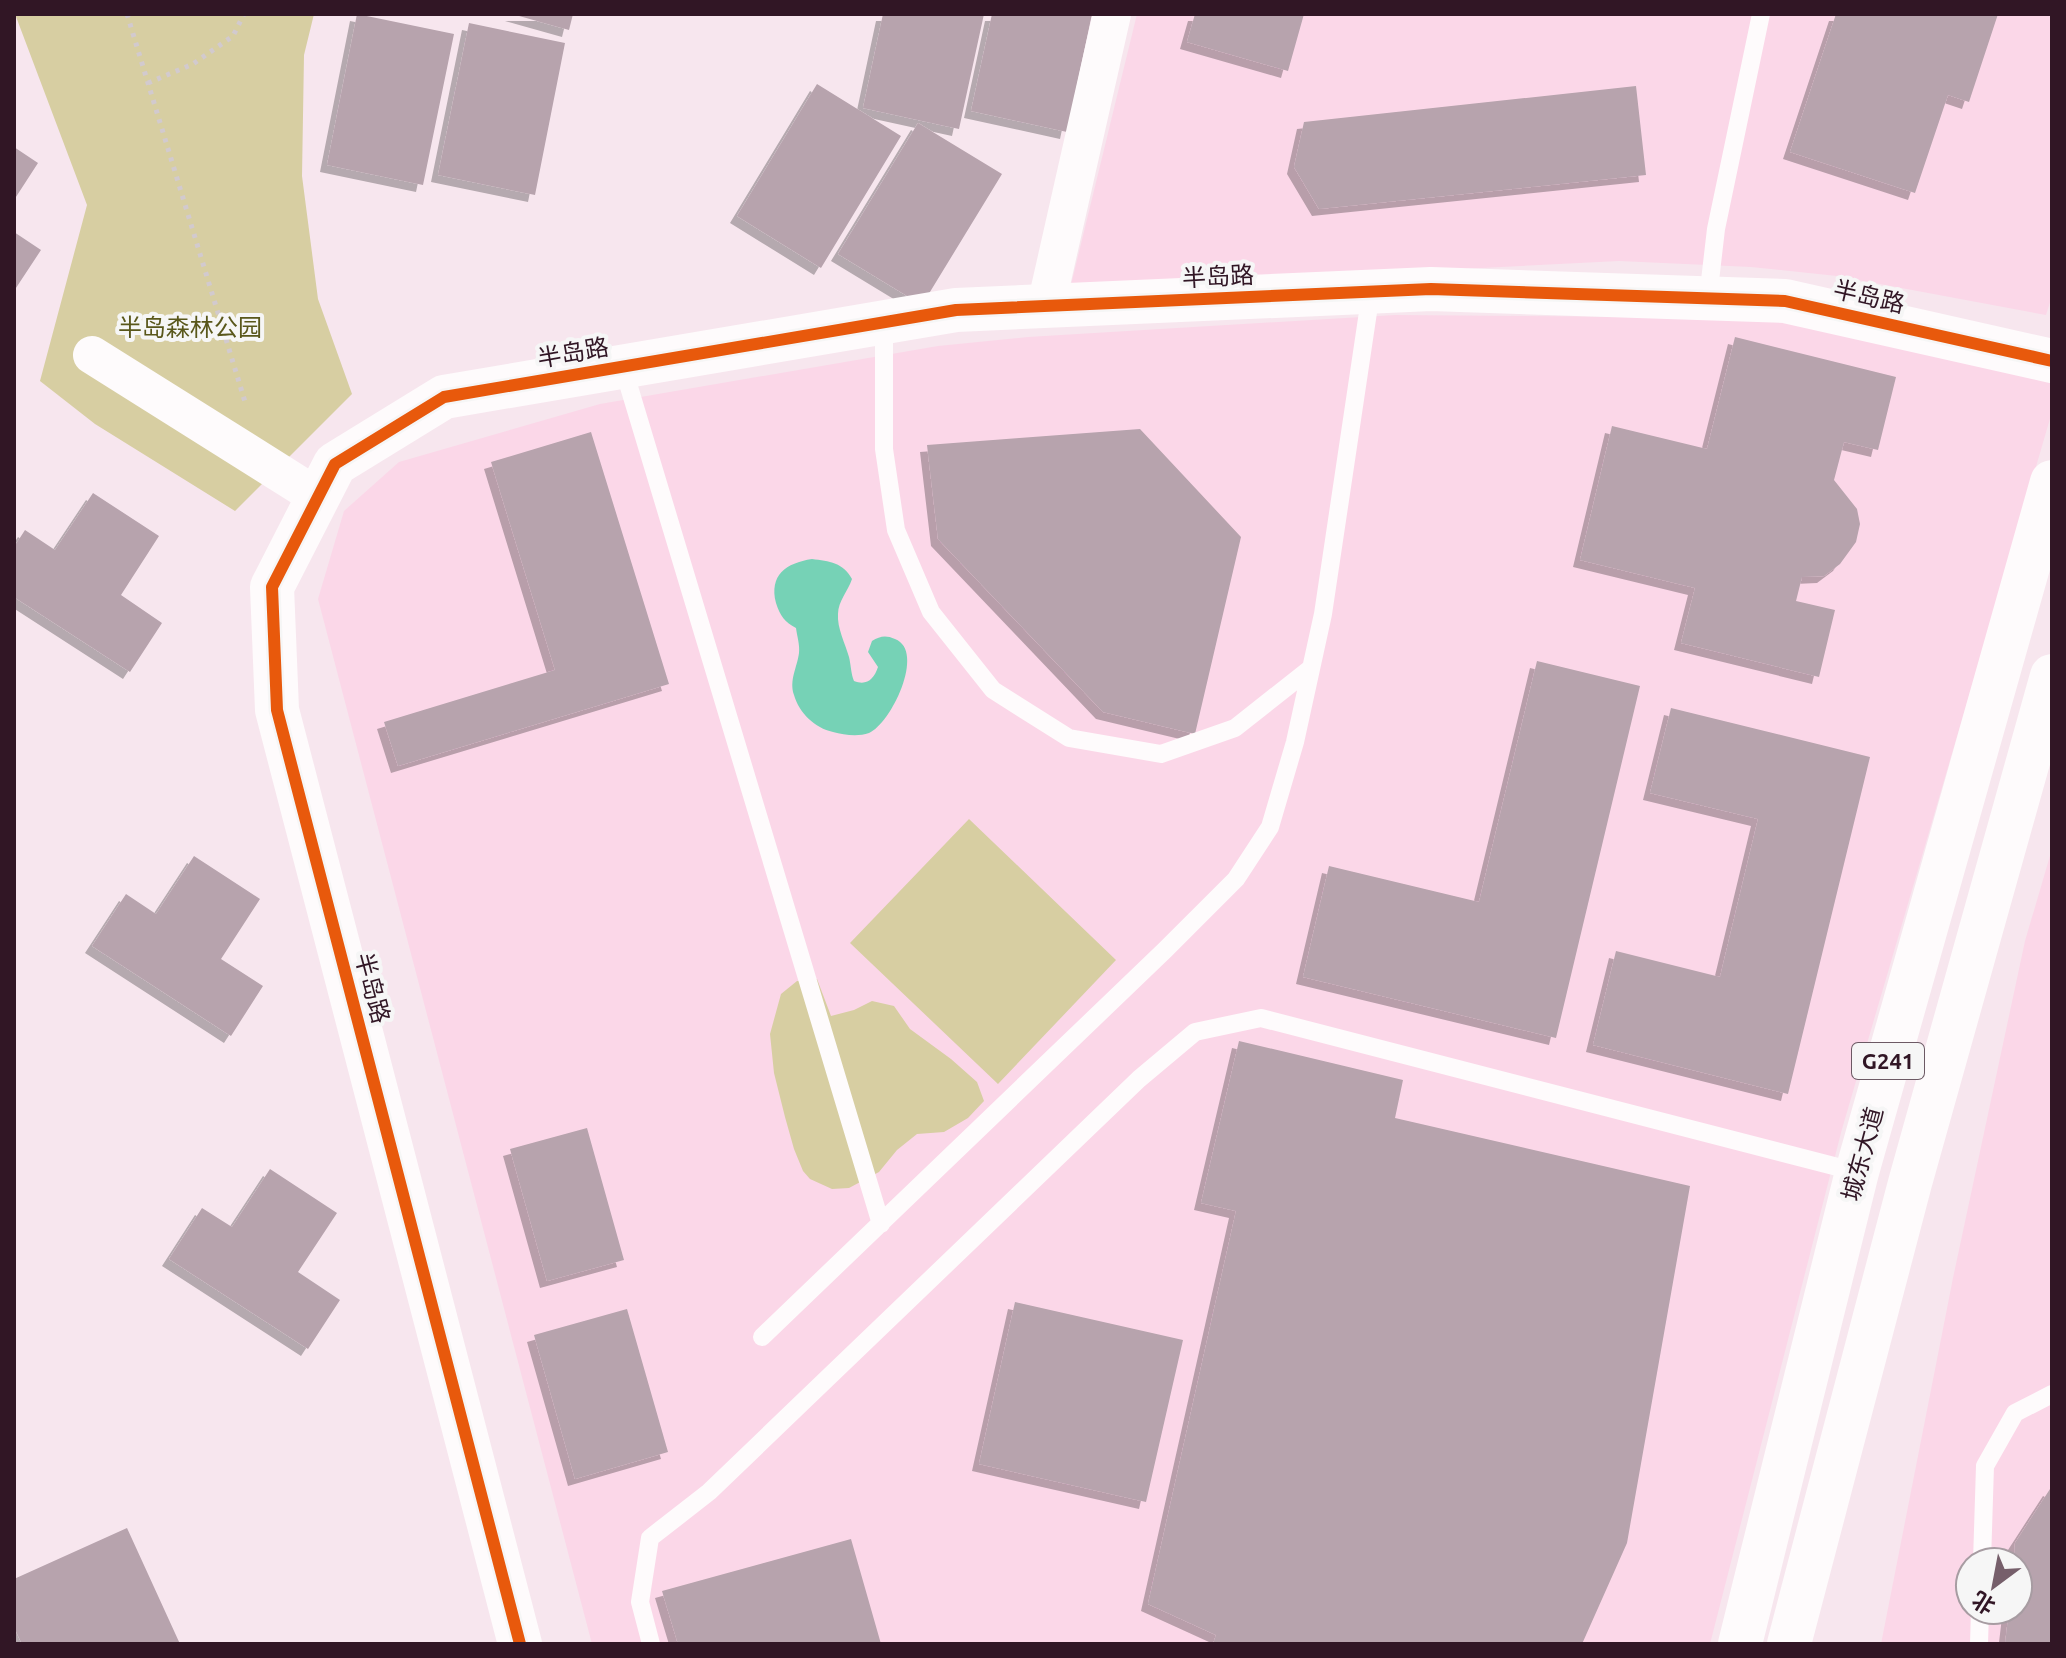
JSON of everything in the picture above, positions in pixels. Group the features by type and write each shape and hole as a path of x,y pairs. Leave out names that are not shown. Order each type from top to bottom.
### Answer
{"main road":[{"name":"半岛路","path":"520,1644 277,710 272,587 335,464 444,397 956,310 1431,289 1785,301 2052,361"},
{"name":"城东大道","path":"1740,1644 1857,1172 2052,482"},
{"name":"G241","path":"1789,1644 1910,1183 2052,676"}],"street":[{"path":"1046,306 1112,14"},
{"path":"92,355 318,497"}],"lane":[{"path":"1708,298 1716,229 1761,14"},
{"path":"762,1337 1236,879 1270,827 1295,742 1323,614 1371,292"},
{"path":"884,322 884,449 896,530 931,612 993,690 1069,738 1161,754 1235,728 1311,668"},
{"path":"623,367 881,1224"},
{"path":"651,1644 640,1602 650,1538 709,1492 1139,1079 1195,1032 1261,1018 1857,1172"},
{"path":"1982,1546 1985,1466 2015,1413 2052,1394"}],"path":[{"path":"127,14 264,463"},
{"path":"148,83 193,64 233,36 244,14"}],"shaded area":[{"path":"1137,14 2052,14 2052,296 2046,315 1837,276 1751,267 1619,261 1070,289"},
{"path":"1395,315 1779,318 2052,383 2052,412 1842,1129 1710,1644 592,1644 318,599 344,511 399,462 600,404 938,346 1028,337"},
{"path":"812,559 840,566 852,579 838,609 838,619 854,681 866,682 878,667 868,652 872,641 889,637 904,646 907,657 902,687 887,716 869,733 846,735 820,727 804,714 796,702 792,684 799,653 796,628 783,618 774,593 777,578 787,567"},
{"path":"2052,849 2052,1644 1881,1644 1953,1278 2025,941"}],"green space":[{"name":"半岛森林公园","path":"15,14 314,14 304,55 302,176 318,299 352,394 235,511 95,424 40,381 87,205"},
{"path":"969,819 1116,960 998,1084 850,943"},
{"path":"817,979 831,1016 872,1001 894,1006 910,1029 977,1082 984,1101 968,1118 944,1132 917,1134 897,1150 879,1172 849,1188 832,1189 810,1179 803,1171 774,1073 770,1034 781,994 797,981"}],"building":[{"path":"357,14 454,34 423,185 327,165"},
{"path":"512,14 573,14 569,30"},
{"path":"883,14 984,14 959,129 863,108"},
{"path":"992,14 1092,14 1067,132 971,111"},
{"path":"1195,14 1304,14 1288,71 1187,42"},
{"path":"1836,14 1998,14 1969,102 1948,95 1915,193 1790,152"},
{"path":"469,23 565,43 535,195 438,175"},
{"path":"817,84 901,136 821,268 737,216"},
{"path":"1636,86 1646,175 1319,209 1294,167 1304,122"},
{"path":"918,123 1002,174 922,305 838,254"},
{"path":"14,147 38,163 14,200"},
{"path":"14,232 41,250 14,291"},
{"path":"1735,337 1896,377 1878,450 1844,442 1834,480 1857,509 1860,524 1856,542 1840,564 1824,576 1802,577 1796,601 1835,610 1819,677 1681,643 1695,588 1580,560 1612,426 1707,449"},
{"path":"1140,429 1241,537 1195,734 1103,712 938,539 927,445"},
{"path":"591,432 669,684 398,766 384,722 555,670 491,462"},
{"path":"93,493 159,536 121,595 162,623 130,672 14,597 14,547 25,530 55,550"},
{"path":"1537,661 1640,686 1556,1038 1303,977 1329,866 1479,902"},
{"path":"1671,708 1870,757 1788,1094 1593,1045 1616,951 1720,977 1758,819 1650,793"},
{"path":"194,856 260,899 221,959 263,986 231,1036 92,946 126,894 156,914"},
{"path":"1239,1041 1403,1080 1395,1118 1690,1186 1627,1543 1582,1644 1213,1644 1216,1635 1148,1604 1236,1211 1201,1203"},
{"path":"587,1128 624,1260 547,1281 510,1149"},
{"path":"270,1169 337,1213 298,1272 340,1300 308,1349 169,1259 202,1208 232,1227"},
{"path":"1015,1302 1183,1340 1146,1502 979,1464"},
{"path":"627,1309 668,1452 575,1479 534,1335"},
{"path":"2052,1490 2052,1644 2005,1644 2007,1626 2034,1626 2034,1546 2015,1546"},
{"path":"127,1528 180,1644 22,1644 14,1627 14,1579"},
{"path":"851,1539 881,1644 678,1644 662,1591"}],"cycle path":[{"path":"520,1644 277,710 272,587 335,464 444,397 956,310 1431,289 1785,301 2052,361"}]}
